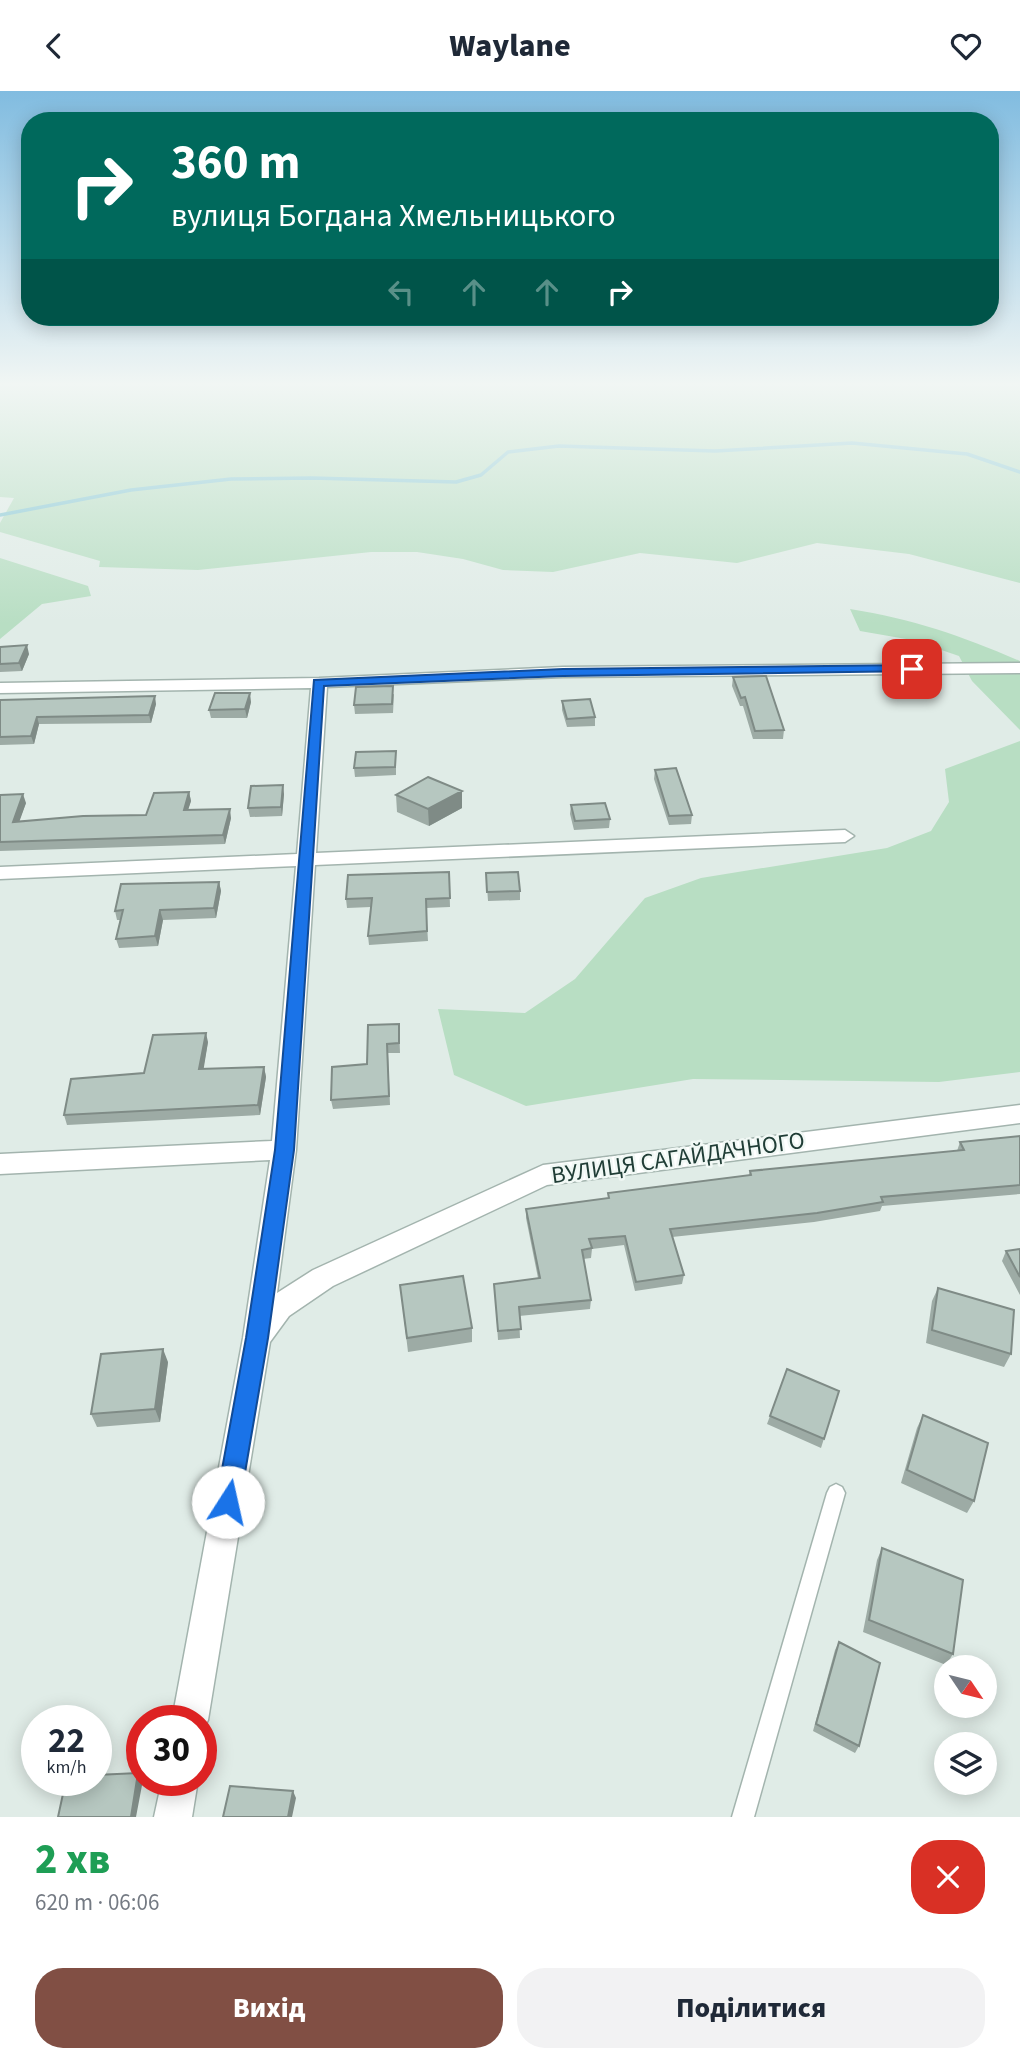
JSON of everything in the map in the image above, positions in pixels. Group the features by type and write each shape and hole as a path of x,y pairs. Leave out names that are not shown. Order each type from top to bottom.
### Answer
{"street":[{"path":"0,688 319,683 563,672 1020,668"},
{"path":"193,1705 257,1338 285,1150 304,860 319,683"},
{"path":"0,873 845,836"},
{"name":"ВУЛИЦЯ САГАЙДАЧНОГО","path":"257,1338 279,1307 323,1277 543,1175 1020,1114"},
{"path":"0,1164 285,1150"},
{"path":"173,1817 177,1796"}],"lane":[{"path":"743,1817 836,1493"}],"green space":[{"path":"0,464 1020,464 1020,583 909,554 817,543 737,563 640,553 553,572 503,570 463,559 417,552 371,552 198,570 99,567 100,561 0,532 0,523 14,498 0,497"},
{"path":"0,558 88,586 91,596 42,604 0,639"},
{"path":"850,609 937,629 1020,661 1020,730 972,681 959,656 912,640 860,631"},
{"path":"1020,741 1020,1072 939,1082 693,1079 526,1106 454,1075 438,1009 525,1013 575,979 645,898 701,878 887,848 931,831 949,802 945,769"}],"building":[{"path":"27,645 19,663 0,664 0,647"},
{"path":"766,676 784,730 755,731 745,697 741,698 733,677"},
{"path":"393,686 392,704 354,705 356,687"},
{"path":"215,693 250,693 245,709 209,710"},
{"path":"155,696 149,715 37,717 31,736 0,737 0,700"},
{"path":"590,699 595,717 567,719 562,701"},
{"path":"396,751 395,767 354,768 356,752"},
{"path":"676,768 692,815 669,816 655,770"},
{"path":"428,777 462,791 428,809 396,795"},
{"path":"283,785 281,807 248,808 251,786"},
{"path":"189,792 184,810 230,809 223,835 0,842 0,795 23,794 13,822 83,816 146,815 154,793"},
{"path":"605,803 610,819 575,821 571,805"},
{"path":"449,872 450,898 426,899 427,931 368,936 372,898 346,899 348,875"},
{"path":"518,872 520,891 487,892 486,873"},
{"path":"219,882 214,908 160,910 155,936 116,939 123,910 115,911 121,884"},
{"path":"399,1024 399,1043 387,1044 389,1096 331,1100 332,1067 367,1064 368,1025"},
{"path":"206,1033 199,1069 264,1067 258,1105 64,1115 71,1079 144,1073 153,1035"},
{"path":"1020,1136 1020,1185 881,1197 883,1202 817,1213 670,1229 684,1275 636,1282 625,1236 589,1239 592,1248 582,1250 591,1300 519,1307 521,1329 498,1331 494,1284 540,1278 526,1209 609,1198 608,1193 751,1175 750,1171 964,1150 960,1142"},
{"path":"1020,1249 1020,1277 1006,1251"},
{"path":"463,1276 472,1328 407,1338 400,1285"},
{"path":"938,1288 1014,1310 1011,1354 932,1330"},
{"path":"163,1349 155,1409 91,1414 101,1354"},
{"path":"787,1369 839,1391 824,1439 770,1416"},
{"path":"923,1415 988,1443 974,1501 907,1470"},
{"path":"882,1548 963,1580 953,1654 869,1620"},
{"path":"839,1642 880,1663 859,1746 816,1724"},
{"path":"112,1774 126,1774 126,1796 134,1796 131,1817 58,1817 63,1796 112,1796"},
{"path":"230,1786 293,1791 288,1817 223,1817"}],"waterway":[{"path":"0,515 131,490 231,479 456,482 481,475 494,464"},
{"path":"995,464 1020,472"}],"route":[{"path":"228,1502 257,1338 285,1150 304,860 319,683 563,672 912,669"}]}
